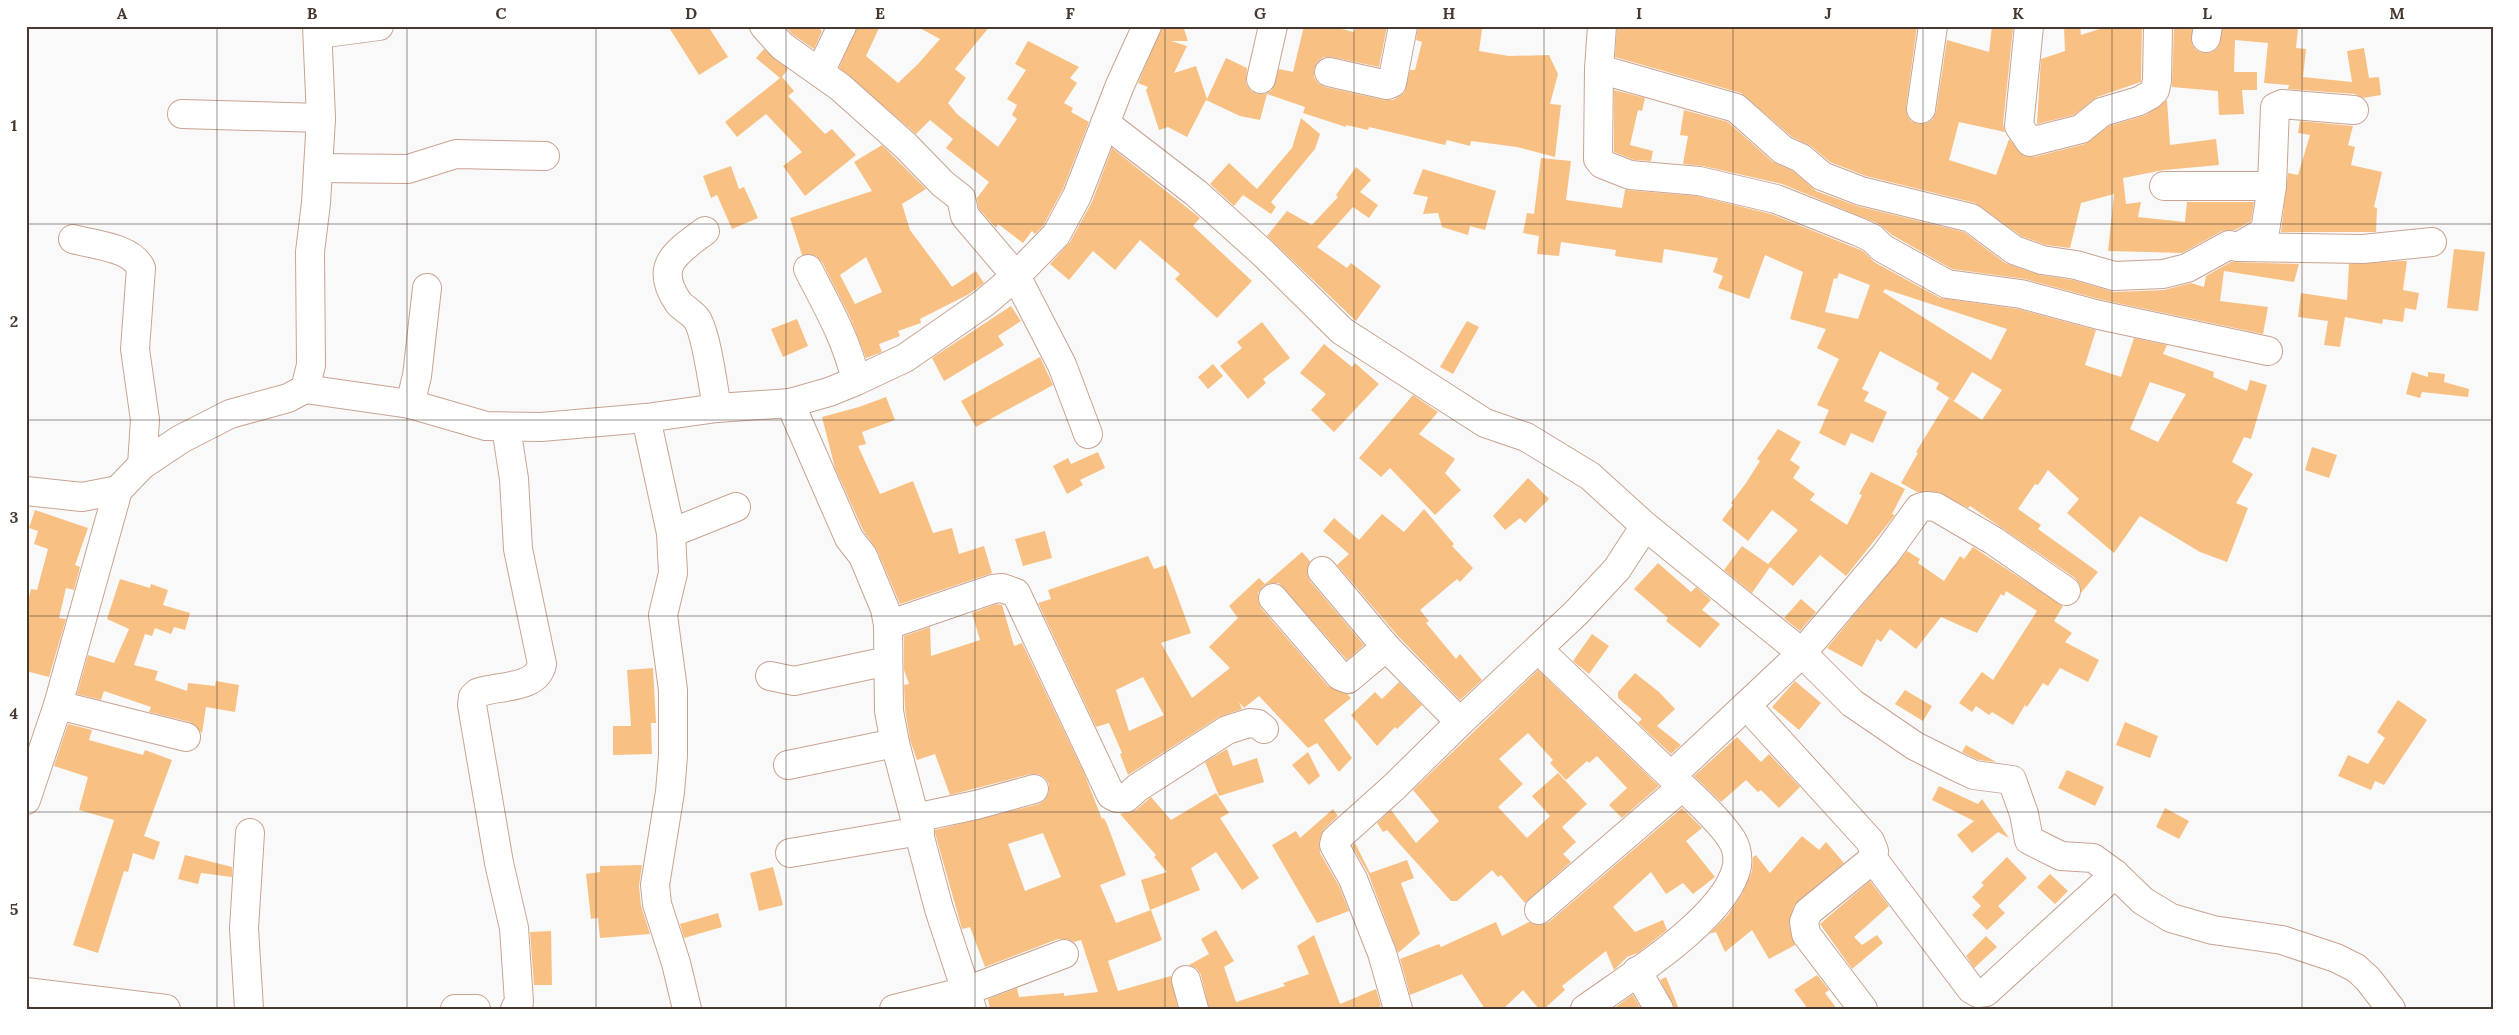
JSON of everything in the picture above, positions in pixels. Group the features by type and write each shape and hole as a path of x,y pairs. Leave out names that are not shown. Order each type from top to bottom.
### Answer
{"street":[{"path":"305,389 310,365 310,252 321,118 317,30 379,26"},
{"path":"764,26 782,46 840,86 905,145 943,184 961,198 965,216 1016,276 1062,365 1088,434"},
{"path":"820,72 842,26"},
{"path":"26,800 58,705 118,490 142,465 181,439 230,414 288,398 305,389 410,404 486,426 541,427 646,418 717,408 790,403 856,382 904,358 984,303 1016,276 1056,235 1077,196 1120,85 1147,26"},
{"path":"1261,78 1274,26"},
{"path":"1329,72 1387,84 1392,83 1403,26"},
{"path":"1602,26 1599,69 1598,159 1602,164 1614,170 1630,175 1699,181 1776,199 1872,238 1882,248 1948,284 2021,294 2100,315 2268,350"},
{"path":"1921,108 1933,26"},
{"path":"2029,26 2019,126 2030,142 2081,129 2102,112 2140,101 2150,95 2155,90 2157,81 2158,26"},
{"path":"1599,69 1736,108 1783,150 1801,158 1822,176 1861,191 1971,218 2014,250 2042,260 2076,265 2114,276 2163,274 2187,268 2229,245 2238,247 2363,249 2432,242"},
{"path":"2238,247 2264,231 2272,186 2275,107 2282,104 2354,110"},
{"path":"182,114 321,118"},
{"path":"1105,122 1196,193 1264,254 1342,331 1485,423 1526,437 1590,476 1645,526 1802,653 1852,703 1915,746 1974,775 2012,780 2024,814 2029,840 2061,856 2093,858 2115,874 2143,901 2171,918 2213,930 2282,940 2336,958 2356,968 2368,980 2390,1009"},
{"path":"318,168 408,169 456,154 544,156"},
{"path":"2164,186 2272,186"},
{"path":"705,231 678,252 668,265 668,276 679,303 697,320 717,408"},
{"path":"73,239 128,254 138,262 141,268 134,349 145,420 142,465"},
{"path":"808,269 844,338 850,353 856,382"},
{"path":"410,404 417,376 426,288"},
{"path":"790,403 849,538 863,556 885,610 888,625 890,711 895,743 939,909 969,1000"},
{"path":"646,418 671,533 673,573 663,615 673,690 674,732 670,792 655,885 657,904 676,963 687,1009"},
{"path":"506,427 514,479 518,549 542,664 540,672 532,679 477,693 473,697 472,705 499,863 514,928 520,1002 515,1009"},
{"path":"26,491 82,497 118,490"},
{"path":"1539,910 1677,781 1747,706 1802,653 1885,555 1919,508 1926,506 1936,507 1994,541 2066,591"},
{"path":"671,533 736,507"},
{"path":"1398,1009 1382,953 1353,879 1334,842 1576,613 1617,569 1645,526"},
{"path":"1322,571 1386,646 1460,722"},
{"path":"888,625 993,589 1002,588 1016,594 1111,795 1117,798 1126,798 1137,788 1227,730 1249,723 1258,724 1264,729"},
{"path":"1273,598 1340,676 1348,679 1355,675 1386,646"},
{"path":"1538,649 1677,781 1733,841 1736,850 1737,866 1733,880 1717,905 1677,941 1585,1009"},
{"path":"770,676 794,681 888,661"},
{"path":"58,705 186,737"},
{"path":"1747,706 1870,841 1874,851 1873,859 1808,912 1804,922 1806,934 1863,1009"},
{"path":"788,765 895,743"},
{"path":"790,853 917,825 1034,789"},
{"path":"249,1009 244,928 250,833"},
{"path":"1873,859 1971,989 1978,993 1986,992 2115,874"},
{"path":"894,1009 969,1000 1064,954"},
{"path":"1637,971 1659,1009"},
{"path":"1186,980 1194,1009"},
{"path":"26,992 166,1009"},
{"path":"455,1009 476,1009"}],"building":[{"path":"668,26 708,26 728,57 699,75"},
{"path":"790,26 816,26 822,31 814,49 792,34 788,29"},
{"path":"857,26 880,26 866,56 898,83 940,39 916,26 990,26 955,69 966,78 948,103 957,114 998,147 1017,119 1012,115 1017,105 1007,99 1026,70 1015,64 1028,41 1079,67 1070,78 1077,83 1064,103 1073,108 1071,112 1089,122 1063,189 1043,226 1035,234 1032,231 1023,243 998,224 996,228 979,209 977,198 989,182 946,148 953,139 930,120 916,134 839,68"},
{"path":"1162,26 1183,26 1188,41 1171,41 1187,46 1174,73 1196,66 1207,99 1226,58 1247,68 1246,83 1251,91 1265,94 1272,90 1279,69 1293,72 1304,26 1329,26 1354,32 1356,26 1387,26 1379,67 1324,57 1318,61 1314,69 1314,77 1318,83 1325,87 1384,100 1393,100 1404,93 1410,70 1415,70 1422,42 1416,40 1418,26 1464,26 1482,29 1479,51 1509,56 1549,55 1558,74 1550,104 1561,105 1555,157 1517,147 1471,141 1470,146 1447,140 1445,145 1369,127 1368,130 1346,125 1346,127 1303,113 1305,107 1267,94 1260,120 1240,116 1206,100 1187,137 1168,127 1159,130 1146,90 1148,87 1138,83"},
{"path":"1617,26 1917,26 1906,107 1907,115 1911,121 1919,124 1927,123 1933,119 1936,112 1947,40 1989,52 1992,26 2013,28 2003,124 2005,132 1959,122 1949,160 1996,175 2009,139 2024,156 2034,157 2085,144 2109,126 2146,115 2167,100 2170,145 2216,139 2219,165 2164,170 2123,178 2126,204 2141,202 2138,217 2185,222 2187,202 2254,202 2251,221 2235,230 2222,231 2182,253 2108,251 2114,194 2081,203 2070,248 2046,245 2021,236 1975,203 1866,176 1830,162 1811,146 1792,137 1741,93 1615,57"},
{"path":"2064,26 2080,26 2081,35 2109,26 2142,26 2141,82 2097,97 2074,115 2037,124 2041,59 2065,51"},
{"path":"2174,26 2192,27 2192,44 2196,50 2204,53 2212,52 2218,48 2223,26 2298,29 2296,48 2306,49 2303,77 2352,82 2347,51 2364,48 2369,78 2379,77 2381,95 2363,98 2355,94 2288,89 2289,85 2264,83 2268,43 2235,40 2234,72 2257,72 2257,90 2242,90 2244,114 2219,115 2218,91 2172,87"},
{"path":"764,49 788,69 782,77 794,91 788,96 825,134 832,129 856,155 805,196 783,166 802,152 766,114 737,137 725,122 780,78 756,58"},
{"path":"1614,90 1645,98 1642,111 1638,110 1630,145 1653,151 1651,161 1634,160 1614,152"},
{"path":"1684,110 1728,122 1773,162 1793,171 1816,191 1857,206 1964,232 2005,263 2040,275 2073,280 2114,292 2164,290 2191,283 2204,287 2206,276 2231,262 2299,264 2294,282 2224,271 2220,301 2268,307 2263,334 2103,300 2025,279 1952,269 1892,235 1879,224 1782,184 1703,166 1683,164 1688,136 1680,135"},
{"path":"1301,118 1320,134 1315,149 1271,202 1276,207 1271,214 1243,195 1234,206 1210,184 1229,163 1257,189 1292,148"},
{"path":"2300,121 2353,126 2348,145 2355,147 2351,165 2382,172 2374,207 2377,208 2376,232 2281,232 2288,173 2298,175 2310,135 2298,133"},
{"path":"882,145 926,189 902,204 910,230 952,287 976,271 984,283 969,294 920,319 921,323 898,331 900,336 879,344 882,352 866,358 850,317 822,262 816,256 802,255 790,218 872,191 854,162","holes":["866,257 882,292 855,304 840,275"]},
{"path":"1112,148 1200,218 1193,226 1252,281 1217,318 1175,279 1180,274 1140,240 1115,270 1093,251 1069,280 1050,264 1070,242 1092,202"},
{"path":"1541,158 1571,161 1566,200 1622,208 1625,190 1697,196 1771,214 1863,251 1874,262 1940,298 2018,309 2096,330 2085,365 2121,377 2134,338 2167,345 2163,354 2214,372 2213,377 2247,391 2250,380 2267,385 2251,439 2244,437 2232,462 2253,474 2236,503 2248,508 2227,562 2200,552 2140,516 2114,553 2067,513 2079,499 2048,470 2038,485 2035,484 2018,509 2041,525 2038,529 2098,572 2081,593 2080,585 2075,578 1970,506 1968,508 1938,492 1917,492 1901,483 1918,453 1916,452 1949,398 1982,420 2002,390 1972,372 1954,401 1936,389 1939,383 1880,351 1862,389 1869,392 1864,401 1887,412 1873,443 1851,433 1845,446 1819,433 1829,410 1817,405 1839,359 1817,348 1826,329 1790,319 1803,272 1765,255 1749,299 1718,288 1723,276 1713,272 1718,258 1664,249 1662,263 1615,256 1616,250 1561,242 1559,256 1537,254 1539,236 1523,233 1527,213 1534,214","holes":["1839,273 1870,285 1858,319 1825,312 1834,278 1837,279","1885,289 2007,329 1991,360 1883,292","2150,382 2186,394 2158,442 2130,429"]},
{"path":"731,166 739,189 744,187 758,218 732,229 717,195 711,198 703,176"},
{"path":"1356,167 1371,180 1360,192 1378,205 1369,218 1353,207 1317,247 1347,268 1351,263 1381,286 1356,321 1267,236 1287,211 1312,225 1338,197 1336,195"},
{"path":"1423,169 1496,191 1485,230 1470,226 1468,235 1442,227 1438,213 1423,214 1428,197 1413,194"},
{"path":"2454,249 2485,252 2478,311 2447,308"},
{"path":"2407,261 2403,290 2419,293 2416,310 2405,308 2403,322 2383,319 2382,324 2345,317 2340,347 2324,345 2328,321 2298,317 2301,293 2347,300 2349,264"},
{"path":"1011,306 1021,321 998,336 1004,345 944,381 932,358"},
{"path":"797,319 808,346 783,357 771,329"},
{"path":"1467,321 1479,327 1453,374 1440,367"},
{"path":"1262,322 1290,358 1263,379 1266,383 1248,399 1220,366 1242,348 1237,342"},
{"path":"1324,344 1352,367 1355,363 1379,384 1334,432 1311,410 1326,394 1300,373"},
{"path":"1040,357 1053,385 976,427 961,401"},
{"path":"1213,364 1223,376 1208,389 1198,377"},
{"path":"2412,372 2428,377 2428,372 2445,374 2444,382 2469,389 2468,397 2422,392 2420,398 2406,394"},
{"path":"1413,395 1438,412 1419,434 1455,459 1445,473 1461,490 1435,515 1390,468 1381,477 1359,458"},
{"path":"886,397 895,420 862,432 866,444 858,446 880,494 913,481 933,533 952,528 959,554 984,546 992,573 900,604 877,550 863,530 835,468 822,417"},
{"path":"1778,429 1801,442 1790,460 1800,467 1793,478 1815,494 1810,500 1847,525 1862,495 1859,494 1871,472 1905,489 1892,514 1895,515 1846,576 1820,555 1793,586 1770,567 1752,593 1724,570 1742,546 1768,564 1798,530 1772,510 1748,541 1722,520 1733,505 1731,503 1760,461 1757,459"},
{"path":"2312,447 2337,455 2329,478 2305,470"},
{"path":"1098,452 1105,468 1080,480 1083,485 1067,494 1053,466 1068,458 1071,464"},
{"path":"1528,478 1549,499 1525,523 1520,518 1505,530 1493,516"},
{"path":"1424,509 1454,544 1452,546 1473,568 1460,582 1457,579 1420,610 1429,621 1426,623 1456,659 1460,654 1482,680 1460,700 1398,636 1337,565 1349,554 1323,531 1334,518 1359,540 1382,514 1404,532"},
{"path":"35,510 88,528 75,565 80,567 74,590 66,588 59,618 66,619 49,677 26,671 26,610 31,589 37,590 48,549 34,544 38,531 29,528"},
{"path":"1045,531 1052,558 1023,566 1015,539"},
{"path":"1973,547 2063,606 2054,621 2072,633 2065,642 2099,660 2088,682 2060,668 2048,686 2043,683 2027,707 2025,705 2013,725 1992,712 1989,715 1976,706 1972,712 1959,703 1982,672 1993,680 2037,611 2006,591 2004,596 2001,594 1977,633 1941,617 1916,649 1890,629 1881,642 1877,639 1862,667 1827,648 1907,551 1920,559 1918,563 1944,581 1960,556 1964,559"},
{"path":"1302,552 1310,561 1307,573 1310,581 1364,645 1347,660 1279,583 1263,586 1258,593 1258,601 1261,608 1328,686 1347,694 1351,698 1324,720 1352,758 1339,772 1317,743 1308,748 1259,696 1244,708 1239,702 1242,709 1219,717 1128,775 1120,754 1122,753 1109,723 1096,727 1038,603 1051,599 1048,590 1148,556 1154,569 1166,565 1191,633 1161,643 1192,698 1230,668 1209,647 1238,618 1229,606 1259,578 1265,584","holes":["1143,677 1164,715 1129,731 1116,690"]},
{"path":"1658,563 1691,592 1696,587 1711,600 1702,610 1720,624 1700,648 1666,621 1668,618 1634,589"},
{"path":"120,579 150,588 151,584 168,590 163,605 190,613 185,630 174,627 171,634 155,628 152,636 145,634 134,665 158,671 155,680 187,691 188,683 215,686 216,681 239,685 235,712 206,707 202,733 190,722 149,712 151,707 104,691 101,700 77,694 88,655 114,663 129,629 107,619"},
{"path":"1801,599 1816,612 1800,631 1784,618"},
{"path":"996,604 1002,605 1014,646 1022,643 1084,773 1102,819 1104,818 1107,824 1126,875 1100,885 1116,923 1151,910 1162,940 1108,961 1118,991 1171,976 1178,1009 990,1009 988,999 1017,988 1019,997 1064,993 1064,996 1098,992 1081,940 1074,942 1067,939 1058,939 985,967 970,927 962,929 935,830 1039,804 1045,800 1049,792 1049,784 1045,778 1038,774 1030,774 950,795 935,754 917,760 910,740 905,709 904,685 909,684 904,670 904,636 930,627 931,656 980,640 972,613","holes":["1043,833 1061,877 1025,891 1008,844"]},
{"path":"1592,634 1609,646 1589,674 1573,661"},
{"path":"653,668 656,723 651,723 652,754 613,755 613,726 631,726 627,670"},
{"path":"1538,670 1659,786 1622,818 1609,805 1627,788 1597,756 1589,763 1587,761 1566,780 1550,763 1553,760 1528,733 1499,759 1523,784 1498,807 1527,838 1550,816 1532,796 1558,773 1587,804 1562,827 1576,842 1563,854 1571,862 1525,903 1501,875 1498,877 1492,870 1457,901 1451,901 1387,830 1383,832 1377,823 1391,810 1416,843 1439,821 1413,790"},
{"path":"1635,673 1659,692 1675,709 1657,726 1681,745 1671,754 1638,723 1642,719 1618,698 1618,692"},
{"path":"1795,681 1821,703 1799,730 1772,707"},
{"path":"1399,682 1422,705 1397,729 1395,727 1377,746 1351,715 1375,692 1382,699"},
{"path":"1905,690 1932,706 1923,721 1895,704"},
{"path":"2398,700 2427,720 2384,785 2375,781 2371,790 2338,776 2348,755 2368,764 2385,738 2377,732"},
{"path":"2125,722 2158,736 2150,758 2116,745"},
{"path":"68,724 92,730 89,740 143,755 145,750 172,760 144,836 160,842 154,860 133,853 128,872 124,871 98,953 73,945 114,820 79,810 88,777 54,766"},
{"path":"1737,737 1761,762 1769,754 1800,787 1779,808 1761,790 1758,792 1746,780 1721,802 1694,776"},
{"path":"1966,745 1996,762 1978,760 1962,752"},
{"path":"1227,749 1233,766 1257,758 1264,782 1219,796 1205,762"},
{"path":"1308,752 1320,776 1309,785 1292,765"},
{"path":"2067,770 2104,787 2095,806 2058,788"},
{"path":"1939,786 1978,804 1982,799 2009,838 1998,832 1972,853 1957,835 1974,821 1932,800"},
{"path":"1216,793 1229,813 1220,818 1259,878 1242,890 1216,852 1191,868 1200,890 1150,910 1141,880 1167,872 1154,857 1156,855 1120,814 1136,810 1151,797 1171,820"},
{"path":"1682,808 1702,828 1686,841 1715,877 1693,894 1683,883 1666,894 1651,872 1613,907 1635,932 1663,920 1667,930 1638,953 1627,957 1614,970 1606,951 1562,986 1565,990 1544,1009 1539,1009 1523,990 1503,1009 1485,1009 1462,974 1410,995 1400,959 1439,944 1441,947 1496,922 1502,936 1529,922 1541,925 1549,922"},
{"path":"2165,808 2189,821 2179,839 2156,827"},
{"path":"1333,809 1338,816 1324,829 1319,843 1320,853 1339,886 1349,911 1317,923 1272,845 1296,831 1300,838"},
{"path":"1802,836 1819,850 1826,842 1844,863 1794,906 1789,924 1795,945 1769,959 1752,930 1725,952 1716,932 1709,934 1728,915 1742,894 1752,871 1753,857 1756,855 1770,873"},
{"path":"1355,843 1370,873 1407,860 1414,878 1401,883 1420,934 1398,953 1368,873 1352,846"},
{"path":"185,855 232,867 232,877 201,873 198,884 178,879"},
{"path":"2007,857 2027,878 1998,906 2005,913 1987,930 1972,915 1981,906 1972,897 1984,885 1981,883"},
{"path":"642,865 639,886 641,906 650,934 600,938 598,918 591,919 586,874 600,872 600,866"},
{"path":"773,867 783,905 759,911 750,873"},
{"path":"2050,874 2068,891 2055,904 2037,887"},
{"path":"1870,881 1889,906 1854,937 1862,945 1877,935 1883,943 1852,969 1820,924"},
{"path":"718,913 722,927 684,938 680,924"},
{"path":"1216,930 1234,961 1224,967 1236,1002 1285,986 1283,983 1309,974 1297,946 1314,935 1340,1004 1376,989 1381,1006 1374,1009 1209,1009 1201,975 1197,969 1189,965 1209,954 1201,939"},
{"path":"551,931 552,985 534,985 530,932"},
{"path":"1986,936 1997,947 1974,968 1966,956"},
{"path":"1817,975 1829,990 1825,993 1837,1009 1808,1009 1794,990"},
{"path":"1666,977 1679,1009 1675,1009 1660,980"},
{"path":"1632,995 1641,1009 1613,1009"}]}
